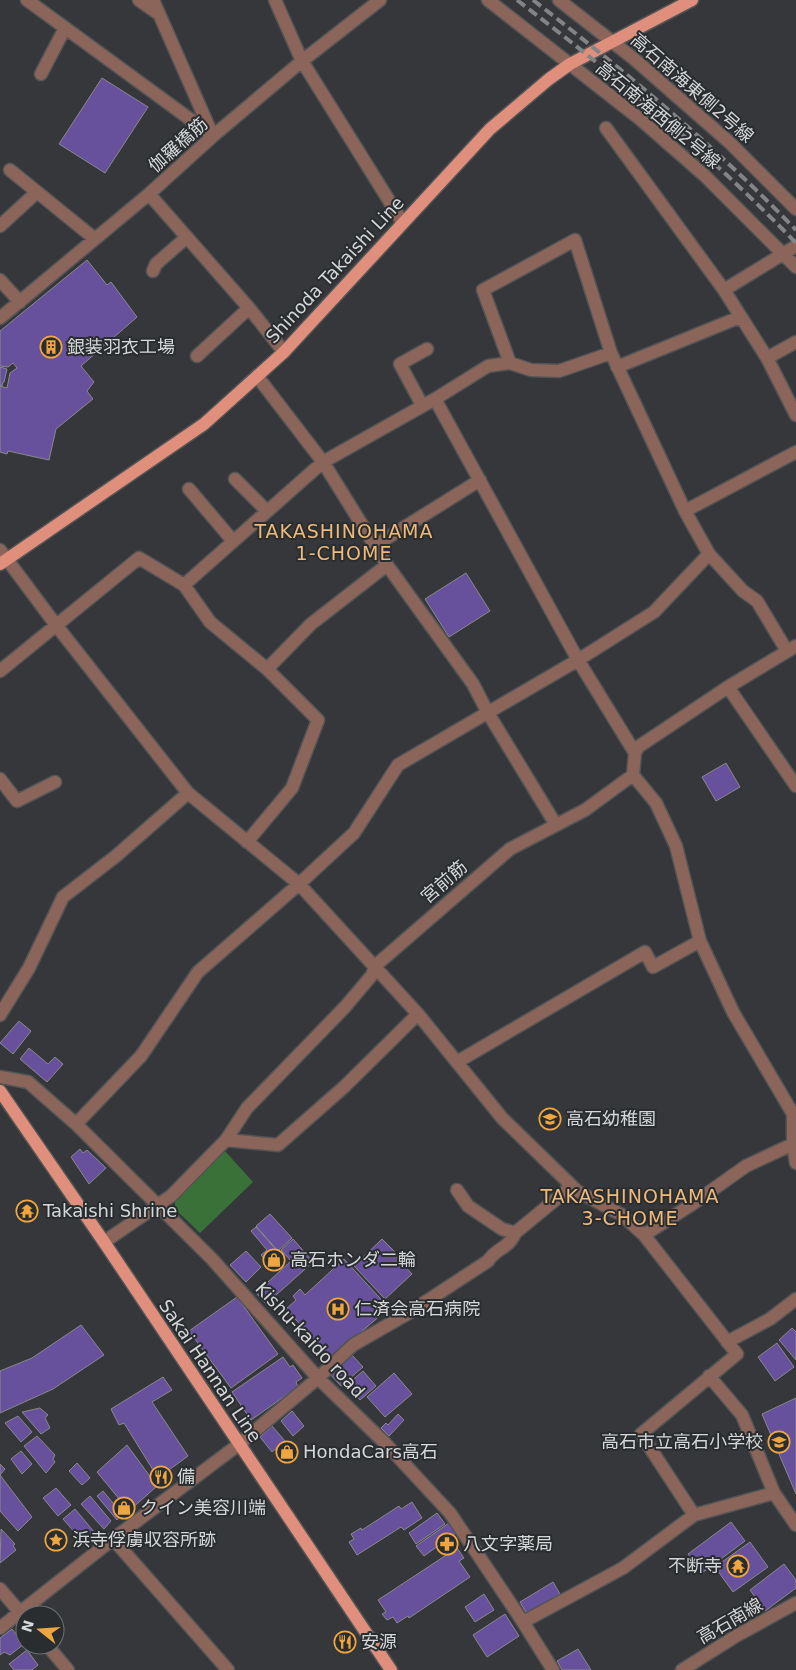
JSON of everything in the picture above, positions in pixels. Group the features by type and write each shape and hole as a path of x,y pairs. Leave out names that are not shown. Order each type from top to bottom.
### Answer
{"main road":[{"name":"Shinoda Takaishi Line","path":"2,558 204,424 284,352 490,129 548,79 570,64 692,0"},
{"name":"Sakai Hannan Line","path":"0,1091 104,1242 238,1445 391,1670"}],"street":[{"path":"27,0 214,136"},
{"path":"139,0 159,15"},
{"path":"153,0 214,136"},
{"path":"275,0 302,61 403,224"},
{"name":"伽羅橋筋","path":"0,318 302,61 380,0"},
{"name":"高石南海西側2号線","path":"488,0 640,119 704,175 796,267"},
{"name":"高石南海東側2号線","path":"559,0 613,42 729,142 796,209"},
{"path":"41,74 66,28"},
{"path":"606,128 724,290 767,358 796,415"},
{"path":"10,170 95,239"},
{"path":"0,226 37,192"},
{"path":"148,194 249,308 284,352"},
{"path":"153,271 156,264 187,237"},
{"path":"510,363 483,290 575,240 617,367 685,511 709,554 743,591 757,602 791,648 638,747 635,753 633,775 656,803 676,846 700,941 734,1012 794,1114 796,1163"},
{"path":"724,290 796,246"},
{"path":"0,280 20,302"},
{"path":"197,356 249,308"},
{"path":"617,367 740,317"},
{"path":"767,358 796,342"},
{"path":"422,406 400,364 427,349"},
{"path":"184,585 324,462 434,400 488,366 510,363 531,370 559,371 611,352"},
{"path":"258,376 324,462 387,564 472,684 556,826"},
{"path":"434,400 578,660 635,753"},
{"path":"685,511 796,452"},
{"path":"235,479 267,511"},
{"path":"376,545 480,480"},
{"path":"189,489 233,541"},
{"path":"76,1124 141,1056 198,972 354,833 398,765 578,660 654,612 709,554"},
{"path":"2,558 188,793 299,884 418,1014 502,1118 577,1191 622,1215 644,1235 737,1354 641,1434 694,1515"},
{"path":"0,671 139,558 184,585 210,622 267,669 318,720 292,788 247,842"},
{"path":"267,669 311,624 387,564"},
{"path":"728,687 796,786"},
{"name":"宮前筋","path":"104,1242 171,1196 226,1140 247,1108 345,1008 372,975 375,966 510,849 585,810 633,775"},
{"path":"0,779 17,801 55,782"},
{"path":"0,1015 29,968 63,897 116,856 188,793"},
{"path":"457,1062 645,952 653,967 700,941"},
{"path":"226,1140 278,1145 344,1088 418,1014"},
{"name":"Kishu-kaido road","path":"0,1077 28,1082 76,1124 212,1259 318,1378 385,1443 450,1513 553,1670"},
{"path":"644,1235 746,1166 794,1141"},
{"path":"34,1605 113,1539 238,1445 354,1345 407,1314 488,1261 491,1256 512,1241 515,1233 572,1186"},
{"path":"457,1190 468,1206 502,1229 515,1233"},
{"path":"727,1342 770,1318 796,1299"},
{"path":"709,1376 742,1415 774,1493 796,1524"},
{"path":"523,1622 623,1568 694,1515 774,1493"},
{"path":"113,1539 228,1670"},
{"path":"0,1589 15,1607"},
{"name":"高石南線","path":"682,1670 736,1636 796,1603"},
{"path":"0,1628 15,1619"},
{"path":"55,1655 68,1670"}],"green space":[{"path":"224,1150 253,1182 200,1233 175,1209 175,1200"}],"building":[{"path":"102,78 148,107 105,173 59,144"},
{"name":"銀装羽衣工場","path":"87,260 107,285 111,282 137,317 81,366 94,382 87,391 93,399 56,429 49,460 8,451 7,454 0,452 0,386 7,388 10,373 17,368 13,363 8,367 0,366 0,331"},
{"path":"0,367 7,369 2,386 0,385"},
{"path":"466,573 490,611 449,637 425,599"},
{"path":"726,763 740,787 716,801 702,777"},
{"path":"19,1021 31,1031 13,1054 0,1043"},
{"path":"29,1048 48,1064 55,1057 63,1064 47,1082 20,1059"},
{"path":"80,1149 83,1153 87,1150 106,1168 89,1184 71,1157"},
{"path":"270,1214 292,1238 278,1251 256,1226"},
{"path":"256,1227 278,1252 267,1262 261,1255 267,1250 251,1231"},
{"path":"293,1239 313,1262 266,1304 256,1293 291,1261 281,1250"},
{"path":"382,1239 404,1261 402,1263 412,1274 385,1299 354,1266"},
{"path":"246,1251 261,1267 246,1282 230,1265"},
{"name":"仁済会高石病院","path":"344,1259 389,1308 331,1358 286,1309 296,1300 293,1296 300,1289 305,1295"},
{"path":"237,1297 278,1354 231,1388 189,1331"},
{"path":"81,1325 104,1355 53,1389 0,1413 0,1371 32,1358"},
{"path":"792,1328 796,1332 796,1360 779,1340"},
{"path":"777,1343 794,1367 775,1381 758,1357"},
{"path":"351,1354 363,1367 341,1386 329,1373"},
{"path":"283,1357 290,1367 293,1365 302,1378 296,1382 298,1387 251,1420 232,1392"},
{"path":"363,1371 376,1386 360,1400 347,1385"},
{"path":"394,1373 412,1394 385,1417 367,1397"},
{"path":"163,1377 172,1390 152,1402 188,1456 158,1478 124,1423 119,1425 111,1409"},
{"path":"796,1398 796,1494 762,1414"},
{"path":"40,1408 48,1415 45,1418 50,1428 41,1434 22,1412"},
{"path":"292,1411 304,1426 293,1436 281,1421"},
{"path":"398,1414 404,1420 389,1436 381,1428 386,1423 388,1425"},
{"path":"18,1416 32,1432 21,1442 5,1423"},
{"path":"272,1426 285,1441 272,1452 260,1437"},
{"path":"37,1436 55,1455 53,1459 55,1462 46,1473 24,1446"},
{"path":"127,1445 157,1486 129,1511 97,1472"},
{"path":"21,1451 32,1464 22,1474 11,1459"},
{"path":"77,1463 90,1478 82,1485 69,1471"},
{"path":"0,1464 5,1469 0,1475"},
{"path":"0,1475 32,1517 18,1531 0,1511"},
{"path":"56,1488 71,1505 58,1516 43,1498"},
{"path":"103,1491 122,1514 117,1520 97,1496"},
{"path":"90,1496 111,1521 104,1529 81,1504"},
{"path":"412,1502 422,1518 404,1530 401,1527 357,1555 349,1542 354,1539 351,1534 361,1528 362,1530 399,1506 401,1509"},
{"path":"75,1509 95,1533 84,1543 63,1519"},
{"path":"437,1513 445,1524 416,1544 409,1533"},
{"path":"731,1522 745,1541 702,1573 688,1554"},
{"path":"449,1523 456,1533 424,1556 416,1546"},
{"path":"1,1529 15,1544 13,1546 16,1550 0,1563"},
{"path":"750,1542 768,1567 733,1592 715,1567"},
{"path":"457,1548 464,1558 459,1561 470,1577 409,1618 408,1616 397,1623 393,1617 387,1620 382,1614 386,1612 378,1600"},
{"path":"784,1564 796,1580 796,1588 765,1611 750,1590"},
{"path":"553,1582 560,1594 527,1614 520,1602"},
{"path":"484,1594 494,1610 475,1622 465,1607"},
{"path":"505,1614 519,1636 487,1657 473,1635"},
{"path":"12,1629 15,1633 15,1651 10,1655 4,1652 0,1655 0,1638"},
{"path":"578,1649 591,1670 562,1670 557,1661"},
{"path":"21,1655 31,1655 38,1665 32,1670 14,1670 9,1664"}],"railway":[{"path":"517,0 661,116 730,178 796,243"},
{"path":"533,0 669,110 734,169 796,230"}],"place":[{"name":"銀装羽衣工場","path":"51,347"},
{"name":"高石幼稚園","path":"550,1119"},
{"name":"Takaishi Shrine","path":"27,1211"},
{"name":"高石ホンダ二輪","path":"274,1260"},
{"name":"仁済会高石病院","path":"338,1309"},
{"name":"高石市立高石小学校","path":"779,1442"},
{"name":"HondaCars高石","path":"287,1452"},
{"name":"備","path":"161,1477"},
{"name":"クイン美容川端","path":"124,1508"},
{"name":"浜寺俘虜収容所跡","path":"56,1540"},
{"name":"八文字薬局","path":"447,1544"},
{"name":"不断寺","path":"738,1566"},
{"name":"安源","path":"345,1642"}],"district":[{"name":"TAKASHINOHAMA 1-CHOME","path":"344,542"},
{"name":"TAKASHINOHAMA 3-CHOME","path":"630,1207"}]}
